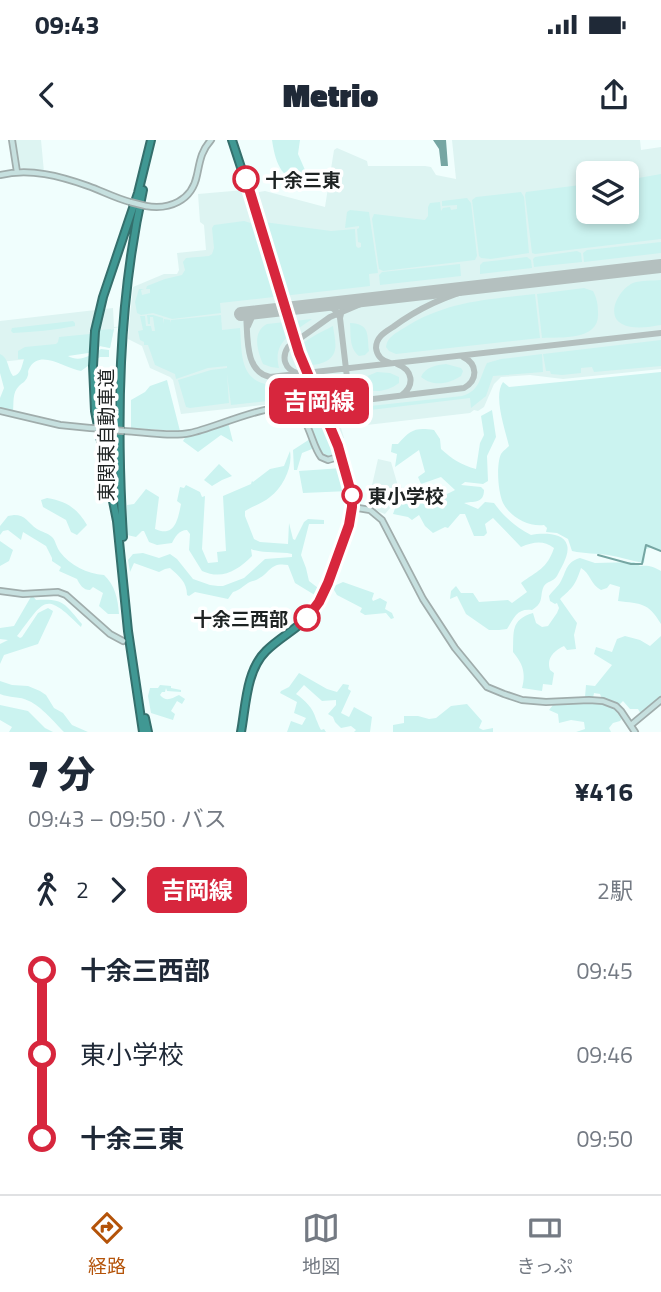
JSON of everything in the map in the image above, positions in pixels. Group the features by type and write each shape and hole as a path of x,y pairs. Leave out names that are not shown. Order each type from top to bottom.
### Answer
{"highway":[{"name":"東関東自動車道","path":"146,732 128,631 119,536 93,388 94,347 103,297 153,140"},
{"name":"東関東自動車道","path":"146,732 127,586 121,499 120,421 121,352 129,271 153,140"},
{"path":"232,140 271,259"},
{"path":"241,732 256,665 264,653 306,619 319,602 349,525 352,494 341,456 316,395"}],"street":[{"path":"12,140 17,172"},
{"path":"0,175 17,172 41,173 130,202 166,207 176,204 187,195 196,179 201,155 211,140"},
{"path":"0,411 60,425 185,434 284,407 302,417 321,457 328,460 341,456"},
{"path":"352,507 368,509 379,516 423,599 455,648 488,687 522,700 603,701 619,709 635,732"},
{"path":"0,591 23,594 58,592 66,595 123,642"},
{"path":"631,725 661,701"}],"shaded area":[{"path":"14,140 41,140 44,172 19,168"},
{"path":"272,140 300,140 298,154 312,186 307,189 286,175 278,164"},
{"path":"433,140 446,140 448,166 441,166 439,149"},
{"path":"452,140 640,140 641,150 661,147 661,369 563,379 530,375 501,377 494,384 484,407 478,411 341,428 344,438 341,439 321,392 281,403 181,414 173,380 150,368 142,346 128,339 133,287 164,274 177,274 177,253 206,250 198,194 244,190 254,221 262,218 256,197 259,192 265,191 325,207 334,150 337,148 367,161 368,166 425,166 431,167 436,175 456,179"},
{"path":"661,174 661,239 532,253 526,192 576,186 576,224 639,224 639,178"},
{"path":"521,192 524,197 529,253 481,258 472,200 476,197"},
{"path":"467,198 471,203 477,256 475,260 383,271 379,269 372,219 374,214 425,220 430,203 440,202 441,211 450,207 451,210 457,209 457,205 442,206 442,201"},
{"path":"347,212 369,212 378,273 369,274 370,286 220,303 221,313 172,319 153,313 137,313 135,302 139,289 144,289 141,290 142,295 150,293 150,289 146,289 147,286 182,275 186,258 212,254 214,225 244,221 257,224 269,261 276,259 264,222 331,231 355,229 356,246 361,247 358,242 359,226 345,228"},
{"path":"661,242 661,253 584,262 583,253 587,250"},
{"path":"577,251 581,253 582,262 534,267 535,257"},
{"path":"527,257 531,260 532,268 480,274 480,265 483,262"},
{"path":"460,264 461,276 380,285 379,275 382,272"},
{"path":"661,280 661,325 631,327 617,320 614,309 616,302 628,286 639,281"},
{"path":"584,288 593,291 597,302 597,322 593,329 578,336 542,338 537,294"},
{"path":"535,294 540,338 396,354 386,347 395,334 436,312 483,300"},
{"path":"113,308 114,327 129,326 114,328 110,348 100,346 95,352 0,362 0,321"},
{"path":"147,315 163,318 164,324 164,319 170,320 171,323 171,320 221,315 222,330 240,328 242,356 247,372 260,382 270,385 271,399 231,405 227,374 229,403 186,407 178,380 227,366 208,368 176,379 175,374 155,365 148,345 144,345 140,340 138,331 143,330 140,316 145,316 146,326 151,326 152,331 155,331 153,317 150,317 148,324"},
{"path":"312,319 281,344 279,368 263,364 257,342 262,327 267,324"},
{"path":"73,321 75,326 21,333 11,331 12,328"},
{"path":"350,323 361,325 366,331 369,351 365,355 359,356 354,349"},
{"path":"333,326 335,348 331,358 314,365 297,361 293,355 300,346"},
{"path":"114,329 110,348 100,346 95,352 68,356 81,358 89,356 101,349 109,350 109,357 100,357 81,371 47,360 35,362 29,369 26,380 15,392 13,412 0,409 4,388 0,373 0,354 5,358 13,376 19,372 24,359 18,359 18,351 25,347 56,344 59,337 100,333 100,330"},
{"path":"661,340 661,366 594,372 592,367 581,368 581,373 562,375 546,371 543,354"},
{"path":"542,354 543,372 493,376 486,396 471,408 470,398 333,416 324,390 276,398 273,396 272,385 324,379 335,381 348,401 361,407 462,396 473,391 487,363"},
{"path":"446,364 461,368 461,376 441,383 421,377 428,369"},
{"path":"377,372 399,377 399,383 379,391 359,386 358,381"},
{"path":"661,372 661,551 653,547 646,549 644,563 572,551 568,539 557,533 546,532 544,525 527,523 511,513 503,503 498,478 501,454 509,446 499,404 503,382 509,387"},
{"path":"167,380 180,431 131,428 131,400 150,386"},
{"path":"305,397 309,411 315,409 327,428 337,451 336,455 324,454 315,444 316,440 306,418 298,409 286,405"},
{"path":"492,410 496,437 487,456 488,481 483,484 465,482 461,485 481,487 484,490 480,500 464,503 478,509 485,502 494,503 506,517 526,532 531,535 546,534 562,538 568,549 557,576 544,586 539,604 532,610 519,612 507,629 499,630 489,630 466,614 457,596 450,599 451,591 456,586 461,593 473,593 479,602 508,600 512,603 527,592 521,583 545,565 554,548 538,543 521,547 493,518 485,524 487,533 484,536 474,536 465,514 460,514 448,528 433,533 419,515 412,520 393,514 397,503 414,497 424,502 429,501 455,490 441,477 421,484 418,477 425,472 419,450 395,467 397,454 391,452 392,444 398,444 413,431 434,430 440,439 441,449 457,461 476,469 484,435 481,416"},
{"path":"228,422 233,442 221,435 198,452 183,441 186,436"},
{"path":"310,439 312,449 302,453 297,470 294,470 293,450"},
{"path":"290,451 288,470 279,488 267,499 245,511 245,516 254,539 288,544 289,523 295,540 308,519 324,520 324,524 309,524 301,555 309,581 322,591 318,597 295,583 288,565 282,564 274,566 258,579 233,592 228,599 195,592 187,595 184,583 170,568 159,572 134,563 130,572 128,560 133,554 143,553 159,558 170,554 193,579 223,586 244,578 265,559 292,557 292,554 251,549 252,556 241,566 216,575 202,571 189,550 190,534 187,530 176,536 172,543 157,545 149,542 144,531 136,537 127,535 127,505 134,504 146,489 159,497 155,529 171,529 180,510 181,504 177,501 180,487 184,488 186,485 200,492 202,497 205,496 202,549 208,563 218,562 217,552 226,551 223,496 251,484 270,469 284,466"},
{"path":"378,459 391,462 398,486 401,485 405,498 396,501 385,514 367,507"},
{"path":"219,464 232,476 212,486 204,480"},
{"path":"342,468 349,491 303,493 299,471"},
{"path":"47,498 70,506 87,525 77,535 71,532 66,520 43,507 41,500"},
{"path":"8,516 24,518 50,536 64,557 74,565 91,573 104,575 115,593 119,614 108,614 99,606 103,593 93,587 90,590 85,589 77,579 59,571 61,567 52,561 46,546 23,532 21,540 8,530 0,535 0,526"},
{"path":"0,541 13,550 9,561 0,566"},
{"path":"580,558 595,563 634,562 661,571 661,624 643,605 618,601 620,587 610,584 601,590 581,568 573,586 560,599 577,623 574,635 576,649 567,650 564,646 552,655 549,666 554,673 552,685 543,684 542,691 522,688 523,669 513,652 517,623 533,613 536,623 542,627 548,626 559,608 557,603 550,601 549,596 560,583 569,564"},
{"path":"343,582 374,593 373,601 380,598 387,602 385,609 392,613 394,618 391,619 386,613 365,615 360,612 362,608 337,595 334,590 334,586"},
{"path":"32,595 36,600 53,600 63,604 82,624 81,627 59,608 46,604 34,614 17,636 22,637 38,613 48,608 53,611 38,644 4,655 0,664 0,644 8,640 0,639 0,628 14,626"},
{"path":"625,636 650,646 661,636 661,703 641,714 638,709 630,709 623,701 618,706 602,699 600,694 594,693 593,698 585,697 586,685 595,686 612,665 594,654 596,647 612,652 617,639"},
{"path":"299,673 337,692 343,684 349,685 348,689 351,691 341,713 349,717 354,707 372,717 370,732 354,732 356,730 351,726 341,728 328,714 336,705 336,700 322,701 304,685 296,694 313,711 321,730 326,732 287,732 291,721 302,725 306,718 294,713 297,702 280,693 289,687"},
{"path":"0,681 40,691 72,725 88,732 64,732 34,703 0,694"},
{"path":"160,685 181,690 167,691 166,688 160,695 164,699 179,695 185,699 182,704 177,701 171,711 175,714 173,720 151,713 148,696 150,688 158,688"},
{"path":"595,702 615,708 623,717 609,728 611,732 576,732 585,729 584,722 571,720 559,723 558,714 549,710 553,705"},
{"path":"467,704 482,721 479,728 493,728 493,732 393,732 393,725 404,723 404,716 436,718 451,706"},
{"path":"0,705 28,711 53,732 9,732 12,727 0,720"}],"waterway":[{"path":"598,555 631,564 642,564 646,545 661,551"}],"taxiway":[{"path":"390,363 381,358 376,348 384,333 434,302 479,287"},
{"path":"389,297 352,302 342,311 340,318 348,386 354,396 365,400 464,388 472,381 474,368 463,357"},
{"path":"297,373 285,363 288,347 330,317 363,303"},
{"path":"325,305 334,309 339,316"},
{"path":"248,326 252,317 261,312"},
{"path":"246,314 252,360 262,374 270,377 661,333"},
{"path":"397,364 406,370 410,378 409,387 402,395"}],"runway":[{"path":"241,314 661,266"}],"tunnel":[{"path":"271,259 299,353 316,395"}],"bus line":[{"name":"吉岡線","path":"246,179 299,353 338,446 352,496 349,525 328,583 307,618"}],"place":[{"name":"十余三東","path":"246,179"},
{"name":"東小学校","path":"352,495"},
{"name":"十余三西部","path":"307,618"}]}
